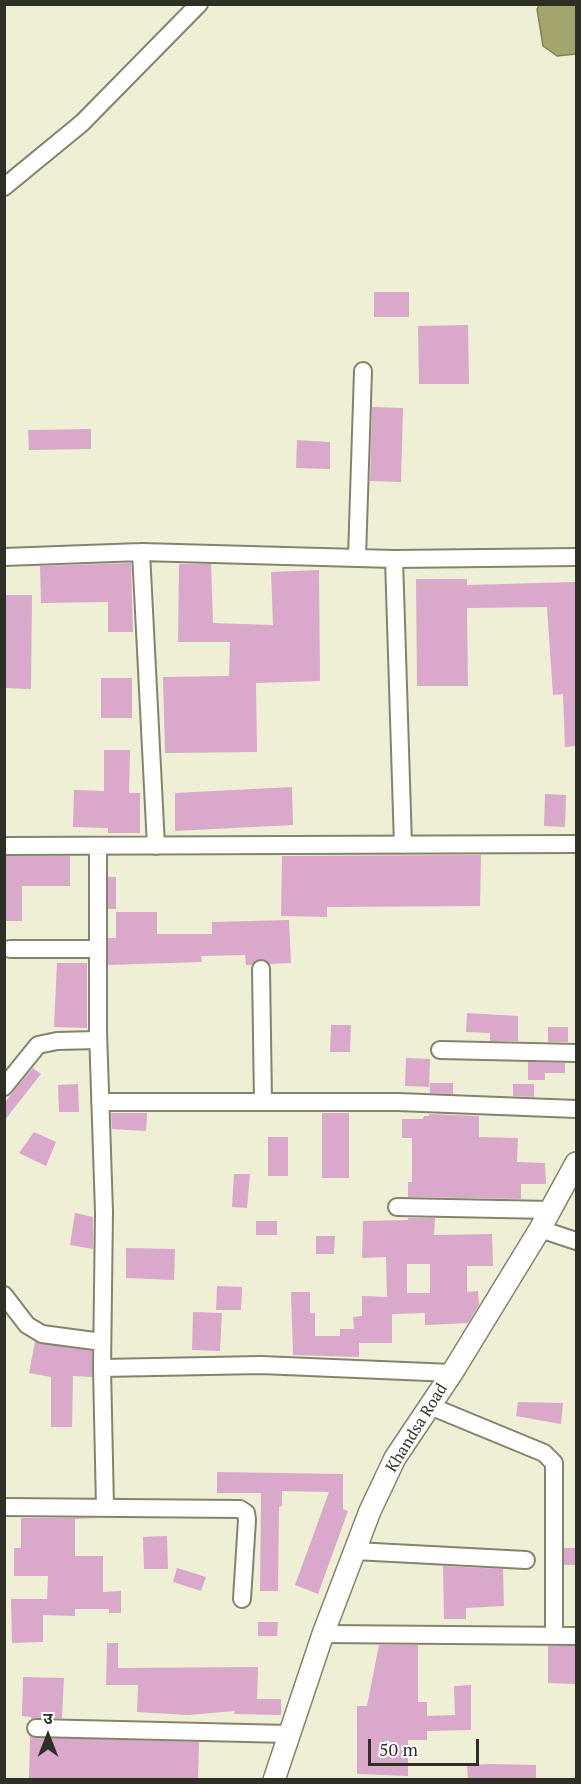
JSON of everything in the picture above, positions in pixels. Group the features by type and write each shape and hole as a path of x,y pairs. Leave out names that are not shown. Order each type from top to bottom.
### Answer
{"street":[{"path":"4,187 82,123 198,4"},
{"path":"357,557 363,371"},
{"path":"141,552 156,846"},
{"path":"4,557 141,552 394,559 576,557"},
{"path":"394,559 403,845"},
{"path":"4,846 576,844"},
{"path":"98,846 98,1040 104,1212 102,1368 105,1507"},
{"path":"10,949 97,949"},
{"path":"261,969 263,1102"},
{"path":"4,1087 38,1045 57,1041 98,1040"},
{"path":"440,1050 576,1053"},
{"path":"100,1102 398,1102 576,1109"},
{"name":"Khandsa Road","path":"274,1779 323,1634 355,1551 395,1458 452,1372 552,1210 576,1163"},
{"path":"397,1207 552,1210"},
{"path":"540,1229 576,1241"},
{"path":"4,1295 27,1325 42,1334 102,1342"},
{"path":"102,1368 295,1365 452,1372"},
{"path":"430,1406 544,1452 554,1463 554,1635"},
{"path":"4,1507 236,1508 244,1511 248,1524 242,1599"},
{"path":"355,1551 526,1560"},
{"path":"323,1634 576,1635"},
{"path":"36,1728 288,1734"}],"shaded area":[{"path":"539,5 576,5 576,54 557,56 543,46 537,9"}],"building":[{"path":"374,292 409,292 409,317 374,317"},
{"path":"468,325 469,384 419,384 418,326"},
{"path":"372,407 403,408 401,482 370,481"},
{"path":"91,429 91,449 29,450 28,430"},
{"path":"297,440 330,442 330,469 296,468"},
{"path":"131,563 133,632 108,632 108,602 41,603 40,566"},
{"path":"179,564 211,564 213,623 273,625 271,572 319,570 320,681 256,683 257,752 165,753 163,677 229,676 230,642 178,642"},
{"path":"416,579 467,579 467,585 576,582 576,746 565,747 563,694 553,695 547,607 467,608 468,686 417,686"},
{"path":"4,595 32,595 31,689 4,688"},
{"path":"101,678 132,678 132,718 101,718"},
{"path":"104,750 130,750 129,793 140,793 140,833 108,833 108,828 73,827 74,790 104,791"},
{"path":"292,787 293,825 175,831 175,793"},
{"path":"545,794 566,795 565,827 544,826"},
{"path":"481,855 480,906 327,907 327,917 281,916 282,856"},
{"path":"4,856 70,856 70,886 22,886 22,921 4,921"},
{"path":"108,877 116,877 116,909 108,909"},
{"path":"116,912 157,912 157,934 212,934 212,922 289,920 291,963 270,964 260,959 251,965 246,965 245,955 201,956 202,962 108,965 108,938 116,938"},
{"path":"57,963 87,963 87,1028 54,1027"},
{"path":"467,1013 518,1016 518,1041 490,1041 490,1033 466,1032"},
{"path":"331,1025 351,1025 350,1052 330,1052"},
{"path":"548,1027 568,1027 568,1042 548,1042"},
{"path":"406,1058 430,1059 429,1087 405,1086"},
{"path":"528,1062 565,1063 565,1073 545,1073 545,1080 528,1080"},
{"path":"33,1068 41,1074 4,1121 4,1103"},
{"path":"430,1083 453,1083 453,1094 430,1093"},
{"path":"78,1084 79,1112 59,1112 58,1085"},
{"path":"513,1084 534,1084 534,1097 513,1096"},
{"path":"111,1113 147,1113 146,1131 112,1129"},
{"path":"322,1113 349,1113 349,1178 322,1178"},
{"path":"429,1114 479,1116 479,1137 518,1138 517,1162 545,1163 546,1184 521,1184 521,1199 408,1197 408,1182 412,1182 412,1138 402,1138 402,1119 423,1119"},
{"path":"34,1132 56,1142 46,1166 19,1153"},
{"path":"268,1137 288,1137 288,1176 268,1176"},
{"path":"234,1174 250,1174 247,1208 232,1207"},
{"path":"75,1213 93,1217 93,1249 70,1245"},
{"path":"408,1218 435,1218 434,1235 492,1234 493,1266 467,1266 467,1292 478,1291 479,1305 468,1323 425,1325 425,1313 392,1314 392,1343 359,1343 359,1357 293,1355 291,1292 310,1292 310,1313 315,1313 315,1336 340,1336 340,1329 354,1329 353,1317 362,1316 362,1296 387,1297 386,1257 362,1258 363,1221 408,1220","holes":["407,1264 430,1264 430,1293 407,1293"]},
{"path":"256,1221 277,1221 277,1235 256,1235"},
{"path":"316,1236 335,1236 334,1254 316,1254"},
{"path":"126,1248 175,1249 174,1280 126,1278"},
{"path":"217,1286 242,1287 241,1310 216,1310"},
{"path":"193,1312 222,1313 220,1351 192,1350"},
{"path":"35,1342 92,1351 92,1377 73,1376 72,1427 51,1427 51,1377 29,1373"},
{"path":"518,1402 563,1403 561,1424 516,1416"},
{"path":"217,1472 343,1474 343,1509 348,1511 318,1594 295,1585 329,1492 282,1491 282,1506 279,1507 278,1591 260,1591 261,1493 217,1493"},
{"path":"21,1518 97,1518 75,1519 75,1556 103,1556 103,1592 121,1591 121,1613 109,1613 109,1609 75,1609 75,1616 43,1615 43,1642 12,1643 11,1599 47,1599 48,1576 14,1576 14,1548 21,1548"},
{"path":"167,1536 168,1569 144,1569 143,1537"},
{"path":"564,1548 576,1548 576,1565 564,1565"},
{"path":"443,1566 503,1569 504,1606 466,1608 466,1619 444,1619"},
{"path":"177,1568 206,1577 201,1591 173,1582"},
{"path":"258,1622 278,1622 277,1636 258,1636"},
{"path":"107,1643 118,1643 118,1668 258,1667 257,1699 281,1699 281,1715 234,1714 235,1711 188,1715 137,1712 138,1685 106,1685"},
{"path":"379,1645 418,1645 418,1702 427,1702 427,1716 455,1715 454,1686 471,1685 471,1730 427,1731 427,1740 408,1740 408,1776 357,1774 357,1706 367,1706"},
{"path":"548,1646 576,1646 576,1684 548,1683"},
{"path":"23,1677 64,1678 62,1718 31,1719 31,1717 22,1716"},
{"path":"30,1737 199,1742 198,1779 29,1779"},
{"path":"467,1765 536,1765 536,1779 468,1779"}]}
